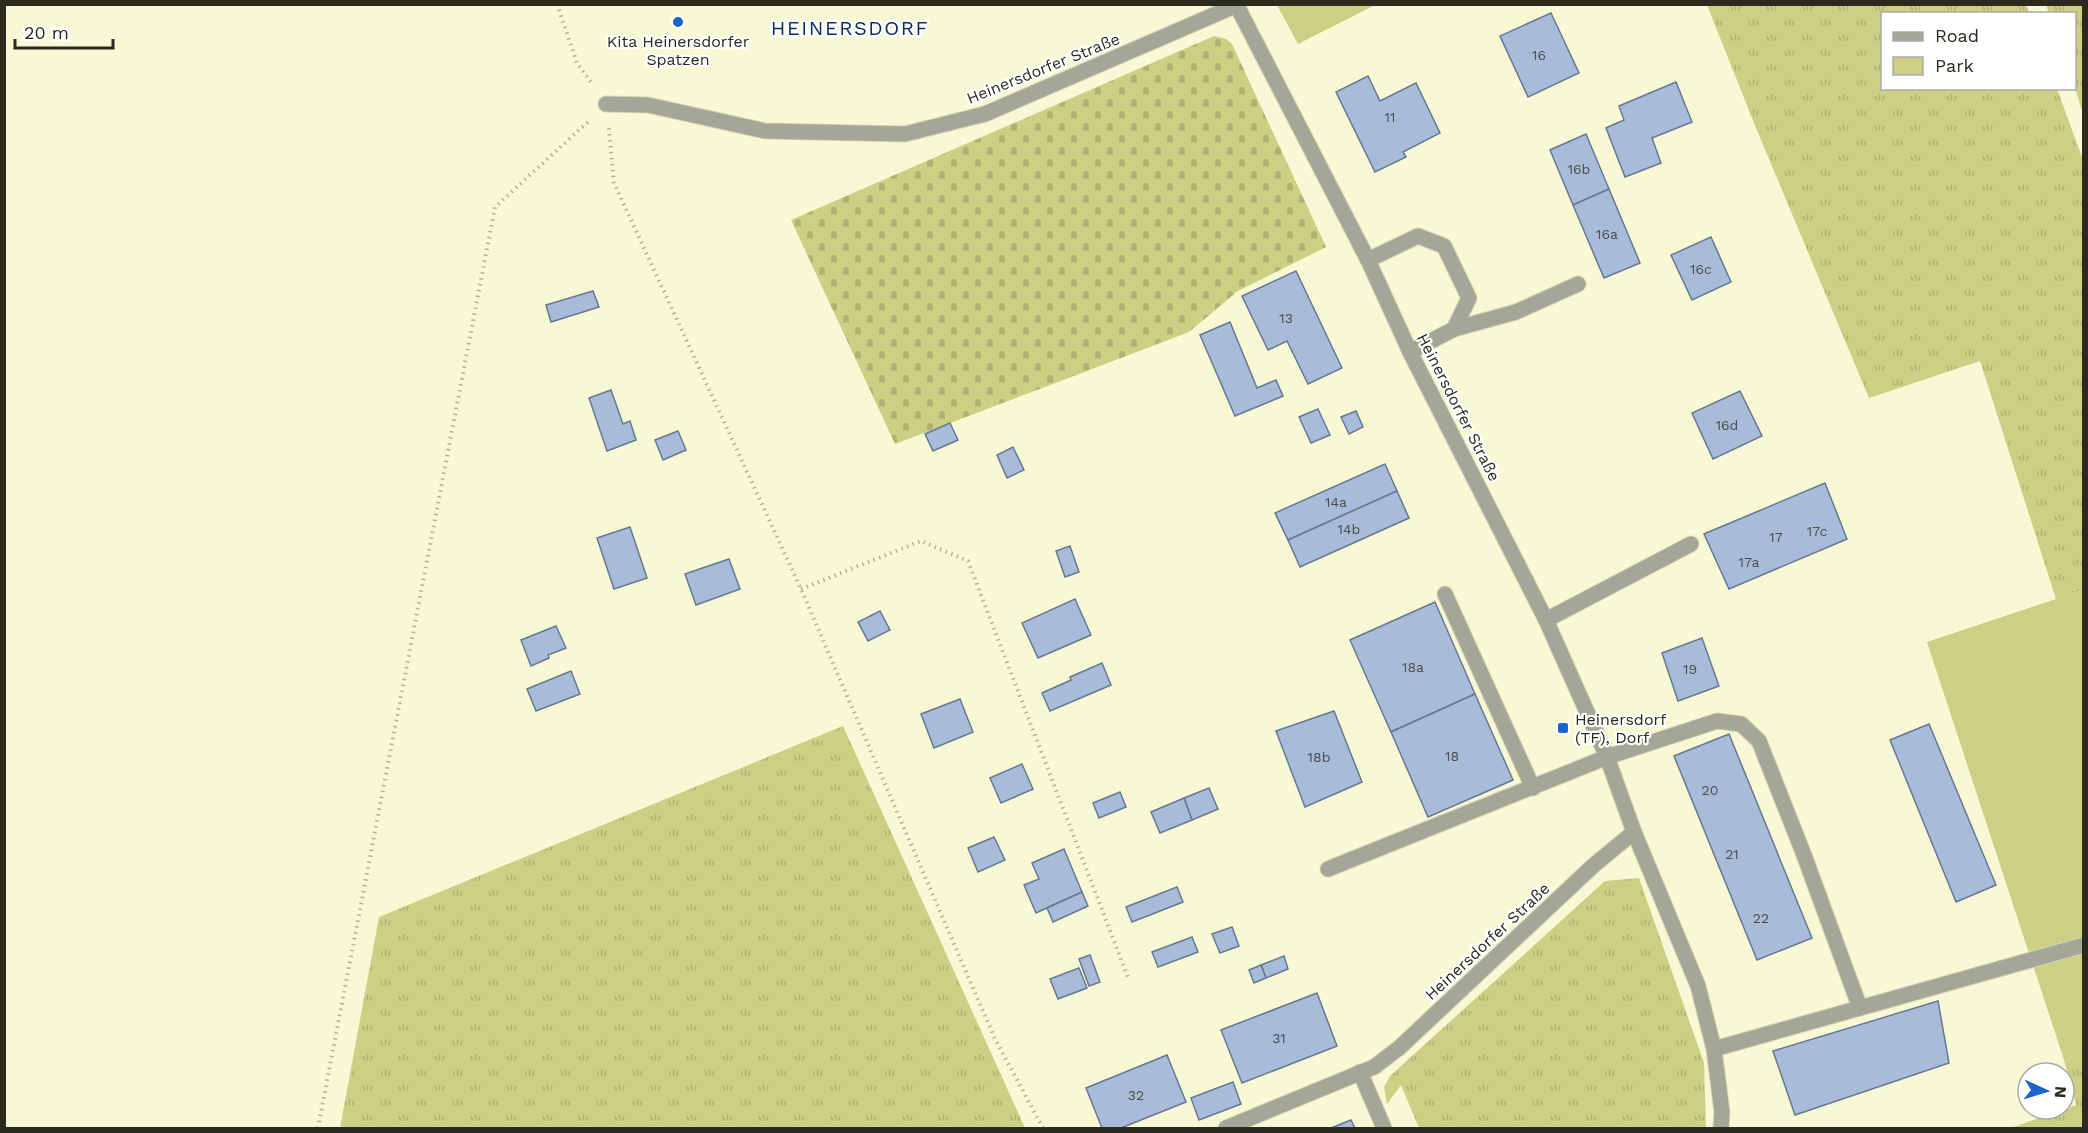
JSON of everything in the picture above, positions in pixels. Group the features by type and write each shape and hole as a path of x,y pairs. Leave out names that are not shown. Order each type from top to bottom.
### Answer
{"street":[{"name":"Heinersdorfer Straße","path":"606,104 648,105 765,131 905,134 985,114 1237,5 1368,260 1410,352 1546,621 1607,757 1634,832 1698,986 1714,1049 1722,1112 1721,1128"},
{"path":"1368,260 1418,236 1444,246 1469,298 1454,328"},
{"path":"1410,352 1454,328 1516,312 1578,284"},
{"path":"1546,621 1691,544"},
{"path":"1445,594 1533,788"},
{"path":"1328,869 1607,757 1717,721 1742,724 1759,741 1860,1008"},
{"name":"Heinersdorfer Straße","path":"1226,1128 1374,1067 1399,1048 1594,865 1634,832"},
{"path":"1714,1049 2084,945"},
{"path":"1360,1072 1384,1128"}],"path":[{"path":"557,4 577,63 606,104 614,183 801,589 995,1039 1043,1128"},
{"path":"318,1128 495,207 606,104"},
{"path":"801,589 921,541 968,561 1129,980"}],"green space":[{"path":"1277,5 1375,5 1298,44"},
{"path":"1707,5 2026,5 2029,12 1881,12 1881,90 2057,90 2083,160 2083,590 2056,599 1980,361 1869,398"},
{"path":"2046,5 2083,5 2083,114 2076,90 2076,12 2049,12"},
{"path":"1214,36 1226,39 1232,44 1326,247 1238,291 1189,332 895,444 791,220"},
{"path":"2083,590 2083,1054 2064,1060 1927,642"},
{"path":"843,726 1025,1128 340,1128 379,917"},
{"path":"1639,878 1704,1063 1706,1128 1419,1128 1401,1085 1387,1104 1384,1087 1390,1076 1605,881"},
{"path":"2083,1054 2083,1128 2011,1128 2031,1121 2076,1121 2076,1061 2064,1060"}],"building":[{"path":"1551,13 1579,73 1528,97 1500,36"},
{"path":"1368,76 1380,101 1416,83 1440,133 1403,152 1406,157 1375,172 1336,92"},
{"path":"1676,82 1692,122 1652,138 1661,163 1625,177 1606,128 1624,120 1619,106"},
{"path":"1586,134 1609,189 1573,205 1550,150"},
{"path":"1609,189 1640,263 1604,278 1573,205"},
{"path":"1711,237 1731,282 1692,300 1671,255"},
{"path":"1296,271 1342,368 1308,384 1287,341 1268,350 1242,296"},
{"path":"593,291 599,307 551,322 546,305"},
{"path":"1230,322 1257,388 1276,380 1283,396 1235,416 1200,335"},
{"path":"611,390 623,424 630,421 636,440 607,451 589,398"},
{"path":"1740,391 1762,436 1713,459 1692,413"},
{"path":"1318,409 1330,435 1311,443 1299,417"},
{"path":"1356,411 1363,427 1349,434 1341,417"},
{"path":"950,423 958,440 933,451 925,434"},
{"path":"678,431 686,450 663,460 655,440"},
{"path":"1013,447 1024,470 1007,478 997,455"},
{"path":"1385,464 1397,491 1288,540 1275,513"},
{"path":"1825,483 1847,539 1729,589 1704,534"},
{"path":"1397,491 1409,518 1300,567 1288,540"},
{"path":"630,527 647,578 614,589 597,538"},
{"path":"1070,546 1079,572 1065,577 1056,551"},
{"path":"729,559 740,589 696,605 685,574"},
{"path":"1075,599 1091,635 1038,658 1022,623"},
{"path":"1435,602 1475,694 1391,732 1350,640"},
{"path":"880,611 890,630 868,641 858,622"},
{"path":"556,626 566,648 548,655 549,658 531,666 521,640"},
{"path":"1702,638 1719,686 1678,701 1662,653"},
{"path":"1102,663 1111,685 1050,711 1042,693"},
{"path":"571,671 580,694 536,711 527,689"},
{"path":"1475,694 1513,780 1428,817 1391,732"},
{"path":"960,699 973,732 934,748 921,714"},
{"path":"1334,711 1362,782 1305,807 1276,731"},
{"path":"1929,724 1996,885 1956,902 1890,740"},
{"path":"1729,734 1812,938 1757,960 1674,756"},
{"path":"1022,764 1033,789 1001,803 990,778"},
{"path":"1209,788 1218,809 1192,820 1184,798"},
{"path":"1120,792 1126,807 1099,818 1093,803"},
{"path":"1184,798 1192,820 1160,833 1151,812"},
{"path":"994,837 1005,860 978,872 968,848"},
{"path":"1064,849 1082,892 1036,913 1024,885 1039,879 1032,863"},
{"path":"1177,887 1183,902 1132,922 1126,907"},
{"path":"1082,892 1088,906 1053,922 1047,908"},
{"path":"1232,927 1239,946 1220,953 1212,934"},
{"path":"1192,937 1198,952 1158,967 1152,952"},
{"path":"1090,955 1100,982 1089,986 1079,959"},
{"path":"1284,956 1288,969 1266,978 1261,965"},
{"path":"1261,965 1266,978 1254,983 1249,970"},
{"path":"1079,968 1087,988 1058,999 1050,979"},
{"path":"1317,993 1337,1046 1242,1083 1221,1030"},
{"path":"1938,1001 1949,1063 1795,1115 1773,1051"},
{"path":"1167,1055 1186,1102 1121,1128 1102,1128 1086,1088"},
{"path":"1233,1082 1241,1104 1199,1120 1191,1098"},
{"path":"1351,1120 1355,1128 1331,1128"}],"place":[{"name":"Kita Heinersdorfer Spatzen","path":"678,22"},
{"name":"Heinersdorf (TF), Dorf","path":"1563,728"}],"district":[{"name":"HEINERSDORF","path":"850,28"}]}
